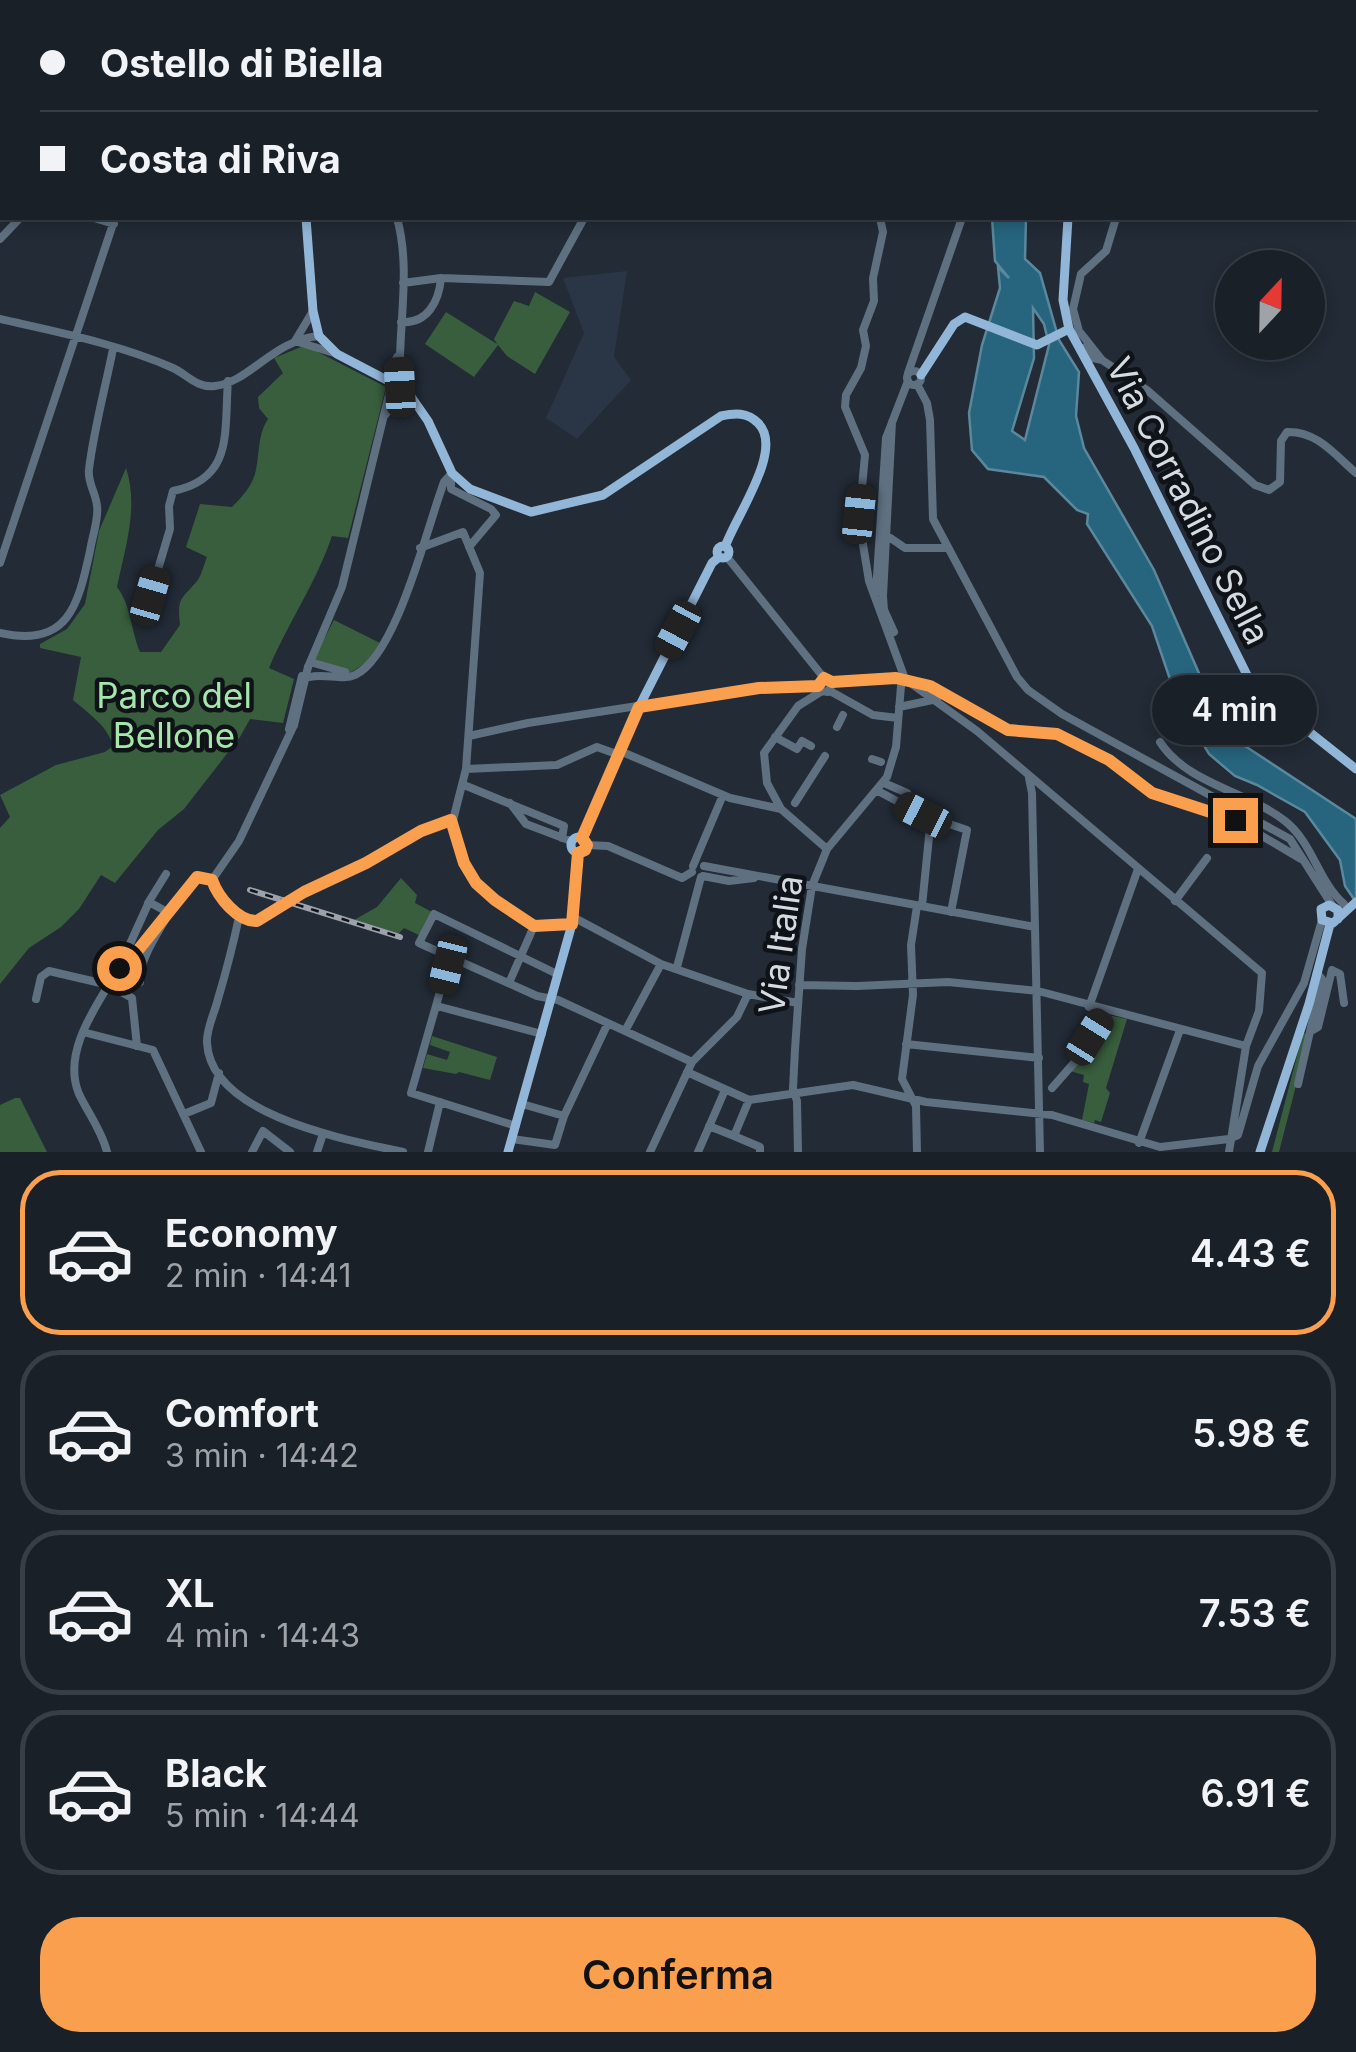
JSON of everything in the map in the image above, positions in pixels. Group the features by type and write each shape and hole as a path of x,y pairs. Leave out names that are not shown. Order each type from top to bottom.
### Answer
{"main road":[{"path":"306,220 313,310 319,336 336,354 393,383 412,398 428,421 452,473 463,485 486,496 531,512 546,511 612,491 717,418 745,415 765,432 768,450 724,554 712,563 639,707 585,841 585,850 578,853"},
{"path":"914,377 954,324 965,318 976,319 1031,344 1042,344 1069,333 1063,300 1068,220"},
{"name":"Via Corradino Sella","path":"1069,333 1134,448 1254,688 1356,768"},
{"path":"567,840 585,841"},
{"path":"567,840 578,853"},
{"path":"508,1152 572,920 578,853"},
{"path":"1260,1152 1340,909"}],"street":[{"path":"0,239 18,220"},
{"path":"290,738 288,731 307,670 342,587 393,383 404,283 404,248 398,220"},
{"path":"404,283 441,278 549,282 583,220"},
{"path":"876,596 869,581 859,520 865,454 845,406 846,395 862,368 866,346 863,330 874,301 873,278 883,232 880,220"},
{"path":"961,220 918,345 914,377 892,422 884,456 876,596 879,613 905,679 936,699 1262,973 1260,1011 1246,1046 1229,1152"},
{"path":"1115,220 1106,251 1081,274 1073,309 1079,330 1100,358 1147,390 1256,485 1269,490 1280,482 1281,441 1287,432 1316,437 1356,473"},
{"path":"0,563 114,221"},
{"path":"401,322 411,323 427,314 438,299 441,278"},
{"path":"295,341 313,310"},
{"path":"0,320 113,349 178,370 202,385 216,386 280,346 319,336"},
{"path":"1069,333 1094,358 1100,358"},
{"path":"295,341 336,354"},
{"path":"0,633 41,636 57,630 72,612 82,590 98,508 88,475 113,349"},
{"path":"393,383 398,352"},
{"path":"914,377 927,403 930,420 930,508 998,646 1028,690 1062,714 1269,824 1290,839 1319,888 1340,909"},
{"path":"150,596 170,529 173,491 192,487 215,472 222,452 228,382"},
{"path":"384,418 392,406 412,398"},
{"path":"892,422 884,610 908,671 905,679"},
{"path":"307,670 349,678 380,653 397,619 444,482 452,473"},
{"path":"452,473 451,489 496,515 469,547"},
{"path":"420,548 462,532 480,573 466,769 451,820 464,863 476,883 534,926 572,920 661,964 748,994 798,1003"},
{"path":"886,535 904,548 948,548"},
{"path":"724,554 825,685 850,703 884,717 898,718"},
{"path":"307,670 345,672"},
{"path":"208,878 239,841 290,738 307,670"},
{"path":"469,736 759,688 905,679 930,686 1008,730 1057,734 1109,760 1152,793 1235,820 1305,861"},
{"name":"Via Italia","path":"798,1152 793,1088 812,886 827,849 881,787 883,763 898,718 905,679"},
{"path":"825,685 798,706 764,752 763,762 767,783 827,849"},
{"path":"899,707 936,699"},
{"path":"837,726 844,715"},
{"path":"775,737 797,749 802,741 811,746"},
{"path":"1160,742 1170,759 1273,812 1296,830 1340,909"},
{"path":"466,769 556,765 597,747 723,795 788,808"},
{"path":"788,808 824,756"},
{"path":"1027,774 1032,793 1039,1058 1045,1089 1040,1113 1040,1152"},
{"path":"464,784 510,803 526,824 567,840"},
{"path":"881,787 906,793 903,804 923,815 967,830 951,912"},
{"path":"676,968 684,946 704,840 723,795"},
{"path":"917,1152 914,1099 902,1078 913,995 911,945 925,887 930,828 923,815"},
{"path":"191,866 208,878 239,917 257,921 421,831 451,820"},
{"path":"700,868 704,840"},
{"path":"585,841 608,846 682,878 700,868 717,866 758,877 1035,927"},
{"path":"1176,901 1207,858"},
{"path":"700,868 730,881 758,877"},
{"path":"1089,1007 1138,870"},
{"path":"121,969 148,903 166,874"},
{"path":"107,1152 77,1090 73,1066 83,1032 109,986 165,914 197,877 208,878"},
{"path":"148,903 165,914"},
{"path":"687,1072 749,1100 853,1085 914,1099 1040,1113 1160,1147 1229,1140 1238,1136 1258,1066 1340,909"},
{"path":"136,1046 132,998 165,914"},
{"path":"558,974 434,914 419,943 692,1062"},
{"path":"239,917 206,1044 219,1072 255,1106 323,1134 403,1152"},
{"path":"509,984 534,926"},
{"path":"446,955 437,1006 412,1093 516,1126"},
{"path":"625,1031 661,964"},
{"path":"121,969 140,982 142,979"},
{"path":"1311,1031 1318,1027 1332,970 1340,974 1344,1003"},
{"path":"36,999 41,977 49,971 109,986 132,998"},
{"path":"1298,1084 1322,979 1317,973"},
{"path":"800,985 858,986 911,981 1007,986 1246,1046"},
{"path":"650,1152 692,1062 737,1017 748,994"},
{"path":"437,1006 542,1034"},
{"path":"1045,1089 1074,1063 1106,1012"},
{"path":"512,1139 556,1145 564,1116 608,1024"},
{"path":"1139,1143 1180,1030"},
{"path":"83,1032 153,1050 201,1152"},
{"path":"906,1044 1039,1058"},
{"path":"184,1114 210,1104 219,1072"},
{"path":"698,1152 725,1090"},
{"path":"734,1136 749,1100"},
{"path":"428,1152 440,1102"},
{"path":"522,1104 564,1116"},
{"path":"709,1126 760,1147 760,1152"},
{"path":"252,1152 263,1130 290,1152"},
{"path":"317,1152 323,1134"}],"shaded area":[{"path":"627,271 614,357 631,380 577,439 546,418 584,333 563,278"}],"green space":[{"path":"535,292 570,312 535,374 507,356 498,345 474,377 425,344 446,312 497,344 494,339 514,301 529,306"},
{"name":"Parco del Bellone","path":"301,347 386,387 348,538 332,536 269,668 294,679 283,723 250,719 184,809 158,830 115,883 101,875 79,909 61,927 29,948 0,984 0,828 10,817 0,795 56,765 105,752 113,746 102,726 73,700 81,657 40,648 40,644 67,629 85,604 99,531 126,468 131,513 117,587 140,652 161,652 180,625 181,600 199,578 207,557 186,547 200,504 232,507 249,488 268,419 259,408 258,397 283,373 274,358"},
{"path":"334,620 380,643 366,663 348,674 313,660"},
{"path":"401,878 417,895 415,903 432,912 421,936 404,928 398,934 354,920 377,907"},
{"path":"1108,1015 1127,1019 1106,1088 1110,1093 1101,1122 1094,1123 1082,1120 1089,1084 1083,1082 1084,1075 1070,1071"},
{"path":"1303,1033 1309,1035 1279,1152 1272,1152"},
{"path":"432,1036 497,1057 490,1080 423,1068 427,1054 447,1060 450,1052 430,1045"},
{"path":"20,1098 47,1152 0,1152 0,1105"}],"water":[{"path":"992,220 1026,220 1025,259 1040,273 1059,340 1079,372 1076,416 1084,448 1154,570 1212,703 1242,744 1356,819 1356,902 1345,886 1340,860 1305,812 1235,776 1209,754 1177,700 1152,626 1087,524 1088,514 1077,510 1044,477 988,469 972,450 969,413 982,345 1000,288 998,267 1009,278 995,261","holes":["1033,308 1044,324 1049,345 1025,440 1012,431 1034,358"]}],"railway":[{"path":"250,890 400,937"}],"route":[{"path":"119,968 122,970 197,877 212,880 214,888 239,917 257,921 421,831 451,820 464,863 476,883 495,900 534,926 572,924 575,866 578,853 587,845 582,838 639,707 759,688 818,686 824,678 832,682 896,678 930,686 997,726 1024,733 1057,734 1109,760 1152,793 1235,820"}]}
